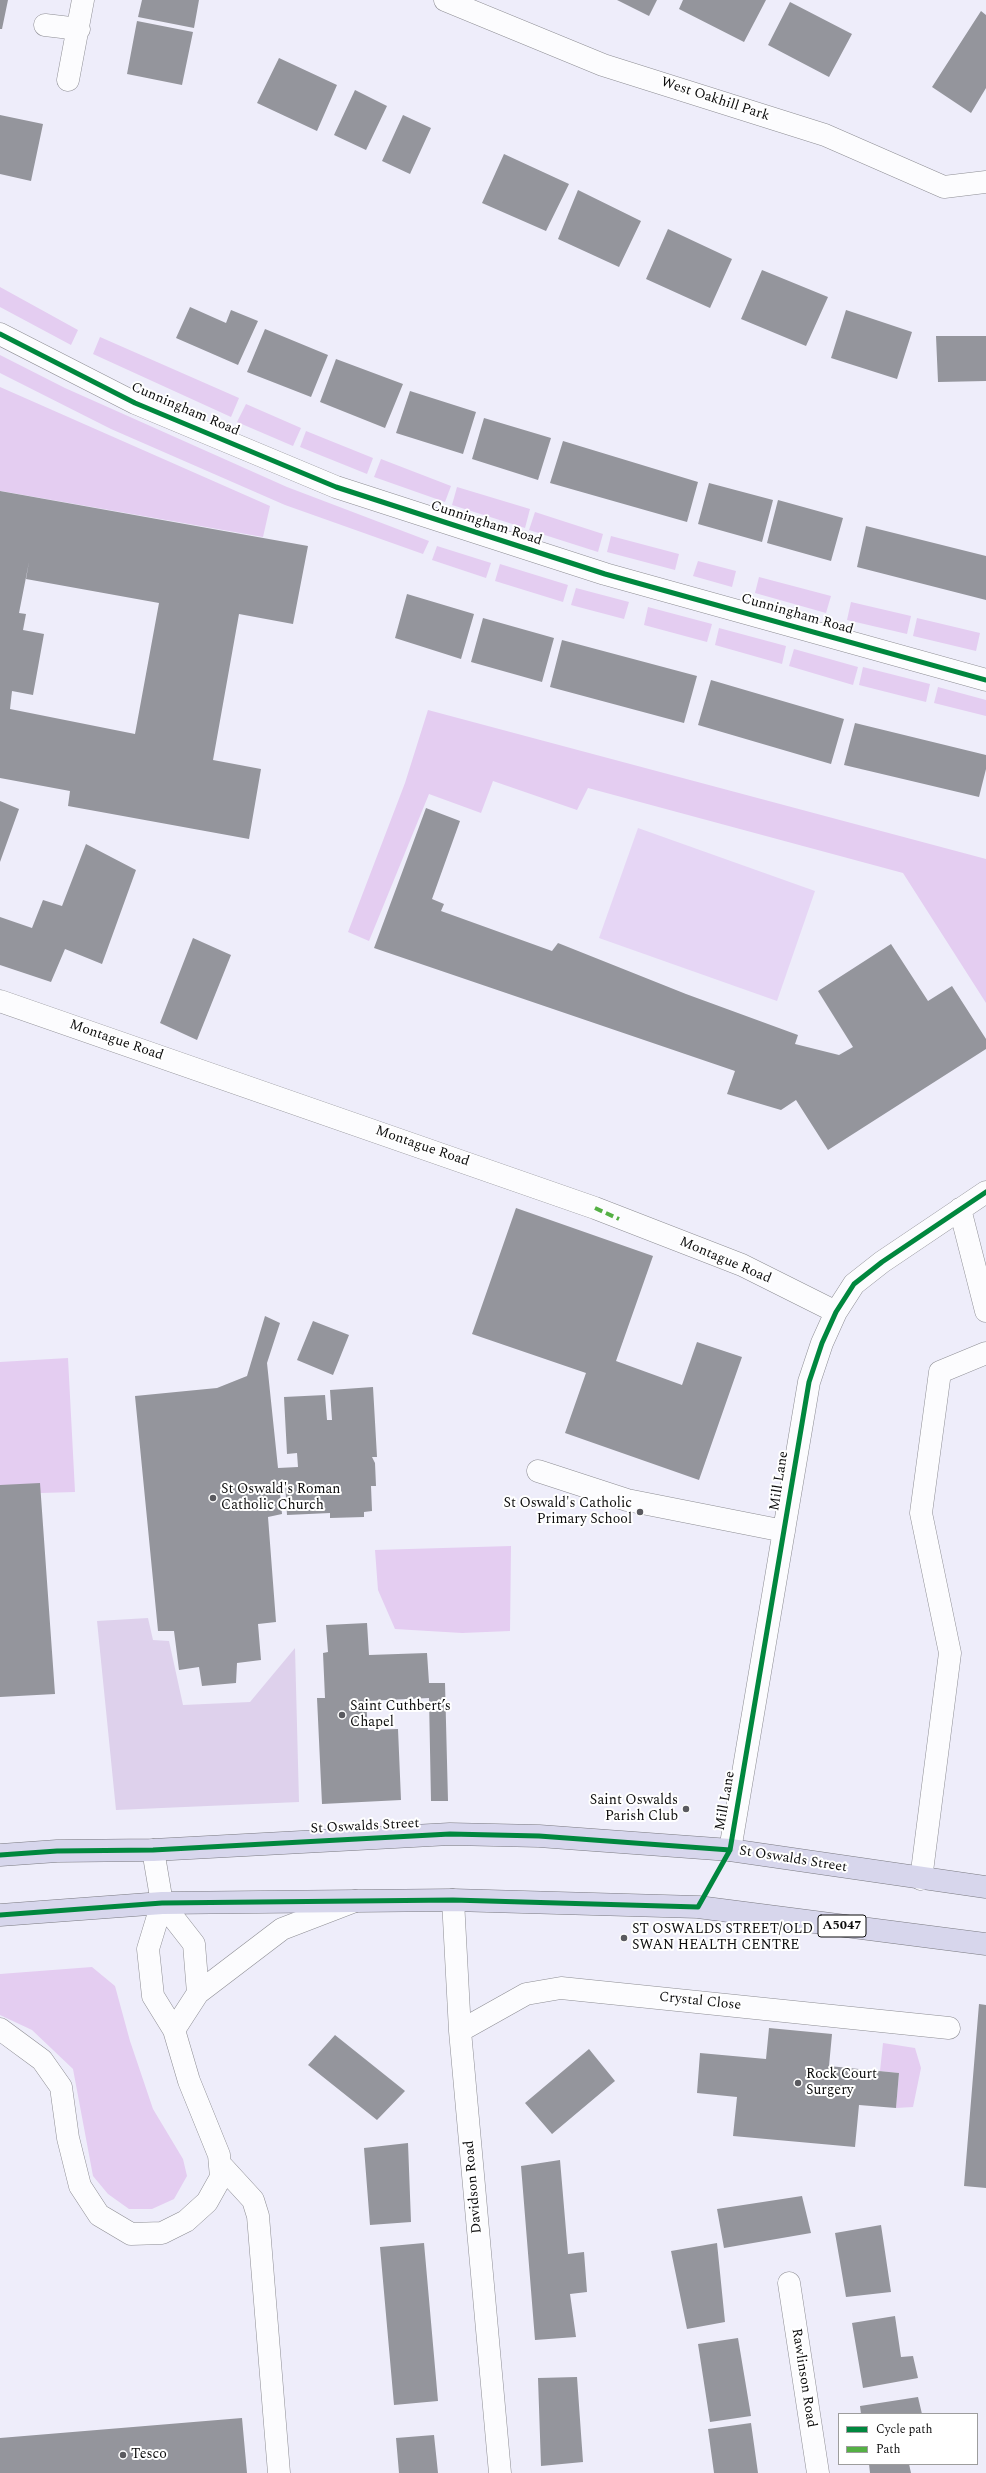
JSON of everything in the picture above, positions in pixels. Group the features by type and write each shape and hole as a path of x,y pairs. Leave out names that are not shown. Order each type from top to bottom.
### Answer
{"main road":[{"name":"St Oswalds Street","path":"0,1855 57,1851 153,1850 450,1834 539,1836 730,1850 921,1879 986,1887"},
{"name":"A5047","path":"0,1915 162,1903 453,1900 698,1906 986,1944"}],"street":[{"path":"68,80 84,0"},
{"name":"West Oakhill Park","path":"446,0 603,65 825,136 944,187 986,182"},
{"path":"44,25 79,29"},
{"name":"Cunningham Road","path":"0,334 135,403 336,487 605,574 986,680"},
{"name":"Montague Road","path":"0,1000 596,1208 742,1265 836,1312"},
{"name":"Mill Lane","path":"730,1850 809,1382 822,1343 836,1312 854,1284 882,1262 986,1192"},
{"path":"960,1210 986,1311"},
{"path":"921,1879 950,1653 921,1513 940,1372 986,1353"},
{"path":"538,1471 627,1500 784,1531"},
{"path":"0,2030 42,2060 61,2088 68,2138 80,2186 99,2215 131,2234 162,2233 186,2222 207,2202 221,2177 219,2155 189,2081 174,2030 152,1996 148,1950 162,1903 153,1850"},
{"name":"Davidson Road","path":"453,1900 460,2031 500,2473"},
{"path":"174,2030 198,1993 282,1929 356,1901"},
{"path":"162,1903 194,1944 198,1993"},
{"name":"Crystal Close","path":"460,2031 526,1994 561,1988 949,2028"},
{"path":"220,2164 253,2200 258,2216 279,2473"},
{"name":"Rawlinson Road","path":"789,2283 818,2473"}],"shaded area":[{"path":"0,287 78,330 71,345 0,307"},
{"path":"100,337 239,398 231,417 93,354"},
{"path":"0,355 65,388 287,487 429,541 423,554 285,505 111,429 0,373"},
{"path":"0,387 270,506 263,537 1,491 0,494"},
{"path":"246,404 301,428 293,446 237,422"},
{"path":"306,431 373,458 367,474 300,447"},
{"path":"381,459 451,486 445,502 374,477"},
{"path":"457,487 530,509 525,528 452,505"},
{"path":"535,512 603,534 598,552 529,530"},
{"path":"611,536 679,554 675,570 607,552"},
{"path":"437,546 491,563 486,578 432,560"},
{"path":"698,561 736,571 732,587 693,576"},
{"path":"500,564 568,585 563,602 495,581"},
{"path":"759,577 831,596 826,613 755,593"},
{"path":"576,588 629,602 624,619 571,605"},
{"path":"851,602 911,616 907,634 847,620"},
{"path":"648,607 712,624 707,642 644,625"},
{"path":"917,618 980,633 976,651 913,636"},
{"path":"719,628 786,646 782,664 715,645"},
{"path":"794,649 858,667 853,685 789,666"},
{"path":"863,667 930,684 926,702 859,685"},
{"path":"938,687 986,700 986,716 934,703"},
{"path":"428,710 986,859 986,1003 903,873 588,788 577,810 493,781 481,813 429,794 369,941 348,932 405,783"},
{"path":"638,828 815,891 777,1001 599,938"},
{"path":"68,1358 75,1492 41,1493 0,1485 0,1362"},
{"path":"511,1546 510,1631 462,1633 395,1629 378,1590 375,1550"},
{"path":"148,1618 153,1640 169,1641 183,1705 250,1702 295,1648 299,1802 116,1810 97,1621"},
{"path":"92,1967 115,1986 130,2041 153,2109 183,2159 187,2176 174,2199 152,2209 129,2209 108,2194 93,2176 73,2069 32,2030 0,2015 0,1974"},
{"path":"883,2043 915,2048 921,2068 913,2107 896,2108 899,2073 880,2071"}],"building":[{"path":"0,0 8,0 2,29 0,29"},
{"path":"142,0 199,0 194,28 138,17"},
{"path":"617,0 657,0 649,16"},
{"path":"683,0 766,0 744,42 679,9"},
{"path":"790,2 852,34 829,77 768,45"},
{"path":"981,11 986,15 986,88 971,113 932,87"},
{"path":"137,21 193,32 182,85 127,74"},
{"path":"279,58 337,85 317,131 257,103"},
{"path":"355,90 387,106 366,150 334,135"},
{"path":"0,115 43,124 31,181 0,174"},
{"path":"403,115 431,128 410,174 382,161"},
{"path":"504,154 569,184 546,231 482,203"},
{"path":"578,190 641,221 619,267 558,239"},
{"path":"668,229 732,259 710,308 646,279"},
{"path":"762,270 828,297 806,346 741,319"},
{"path":"190,307 226,323 231,310 258,321 238,365 176,338"},
{"path":"846,310 912,332 897,379 831,358"},
{"path":"265,329 328,355 311,397 247,372"},
{"path":"936,336 986,336 986,381 938,382"},
{"path":"336,359 403,384 385,428 320,402"},
{"path":"410,391 476,412 463,454 396,433"},
{"path":"484,418 551,438 538,480 472,459"},
{"path":"563,441 698,482 687,522 550,483"},
{"path":"709,483 773,500 762,542 698,524"},
{"path":"0,491 308,546 293,624 239,614 213,760 261,769 249,839 68,806 70,791 0,778","holes":["29,562 26,579 159,603 135,734 10,709 12,691 33,695 44,634 23,630 26,614 19,613"]},
{"path":"778,500 843,518 831,561 767,543"},
{"path":"866,526 986,556 986,600 857,567"},
{"path":"407,594 474,614 461,659 395,638"},
{"path":"483,618 554,638 542,682 471,662"},
{"path":"562,640 697,676 684,723 550,687"},
{"path":"711,680 844,719 831,764 698,725"},
{"path":"855,723 986,755 986,769 979,797 844,765"},
{"path":"0,801 19,809 0,862"},
{"path":"426,808 460,821 432,899 444,904 441,911 552,951 558,943 686,994 798,1035 795,1044 839,1055 853,1047 818,991 891,944 928,1001 952,986 986,1039 986,1049 828,1150 796,1100 781,1110 727,1094 735,1071 374,948"},
{"path":"86,844 136,870 102,964 65,949 51,982 0,965 0,917 32,928 43,900 62,906"},
{"path":"193,938 231,955 197,1040 160,1023"},
{"path":"516,1208 653,1256 616,1361 682,1385 697,1342 742,1357 699,1480 565,1433 586,1373 472,1334"},
{"name":"St Oswald's Roman Catholic Church","path":"265,1316 280,1323 267,1363 278,1468 298,1467 297,1453 287,1454 284,1397 325,1395 327,1420 332,1420 330,1390 373,1387 377,1457 372,1457 375,1463 376,1486 371,1486 372,1511 364,1512 364,1517 330,1518 330,1513 287,1515 285,1482 279,1482 282,1514 268,1517 276,1622 258,1624 261,1660 237,1663 236,1683 202,1686 199,1667 179,1670 174,1631 158,1631 135,1396 217,1388 247,1376"},
{"path":"313,1321 349,1335 333,1375 297,1360"},
{"path":"40,1483 55,1694 0,1697 0,1485"},
{"name":"Saint Cuthbert’s Chapel","path":"367,1623 369,1655 427,1653 429,1683 445,1683 448,1801 431,1801 429,1698 366,1701 368,1730 398,1729 401,1800 322,1804 317,1698 325,1698 323,1653 328,1652 326,1625"},
{"path":"979,2004 986,2005 986,2188 964,2186"},
{"name":"Rock Court Surgery","path":"769,2028 832,2034 829,2066 899,2073 896,2108 859,2105 855,2147 733,2136 737,2097 697,2093 700,2053 766,2059"},
{"path":"335,2035 405,2091 377,2120 308,2065"},
{"path":"589,2049 615,2081 552,2134 525,2103"},
{"path":"408,2143 411,2222 370,2225 364,2148"},
{"path":"560,2160 568,2254 584,2252 587,2292 570,2294 576,2337 535,2340 521,2166"},
{"path":"802,2196 811,2233 724,2248 717,2209"},
{"path":"881,2225 891,2292 846,2297 835,2233"},
{"path":"424,2243 438,2401 394,2405 380,2247"},
{"path":"717,2243 725,2322 687,2329 671,2251"},
{"path":"895,2316 901,2357 913,2356 918,2378 863,2388 852,2323"},
{"path":"738,2338 751,2416 710,2422 698,2344"},
{"path":"577,2377 583,2462 541,2466 538,2378"},
{"path":"918,2397 922,2413 861,2413 860,2406"},
{"name":"Tesco","path":"242,2418 247,2473 0,2473 0,2438"},
{"path":"751,2423 758,2473 714,2473 708,2429"},
{"path":"434,2435 438,2473 399,2473 396,2438"},
{"path":"869,2465 909,2465 911,2473 870,2473"}],"marked path":[{"path":"595,1208 619,1219"}],"cycle path":[{"path":"0,334 135,403 336,487 605,574 986,680"},
{"path":"0,1915 162,1903 453,1900 698,1907 730,1850 809,1382 822,1343 836,1312 854,1284 882,1262 986,1192"},
{"path":"0,1855 57,1851 153,1850 450,1834 539,1836 730,1850"}],"place":[{"name":"St Oswald's Roman Catholic Church","path":"213,1498"},
{"name":"St Oswald's Catholic Primary School","path":"640,1512"},
{"name":"Saint Cuthbert’s Chapel","path":"342,1715"},
{"name":"Saint Oswalds Parish Club","path":"686,1809"},
{"name":"ST OSWALDS STREET/OLD SWAN HEALTH CENTRE","path":"624,1938"},
{"name":"Rock Court Surgery","path":"798,2083"},
{"name":"Tesco","path":"123,2455"}]}
